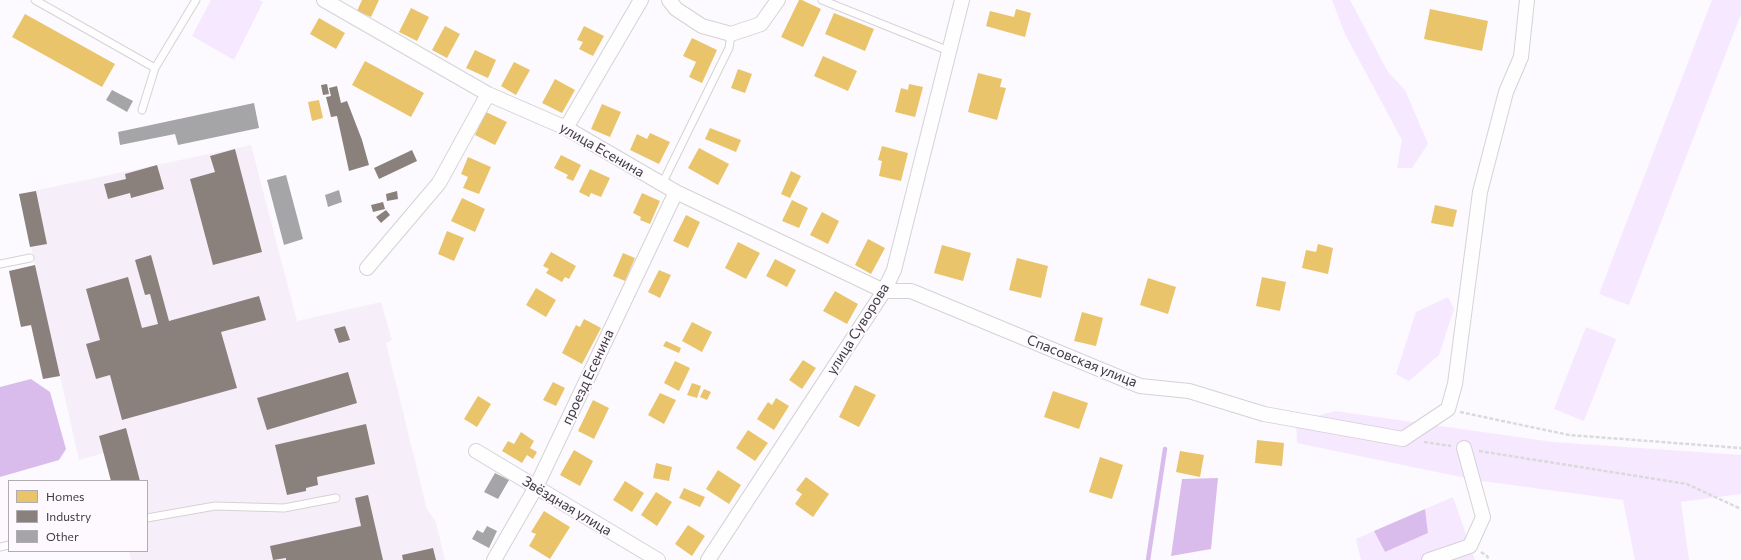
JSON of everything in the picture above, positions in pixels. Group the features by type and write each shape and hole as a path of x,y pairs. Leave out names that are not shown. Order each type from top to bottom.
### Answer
{"street":[{"name":"улица Есенина","path":"324,0 343,5 488,94 566,128 676,192 884,291"},
{"path":"566,128 641,0"},
{"path":"669,0 676,9 702,26 731,34 761,24 778,0"},
{"name":"улица Суворова","path":"708,560 884,291 894,270 962,0"},
{"path":"1403,439 1448,409 1455,384 1480,192 1506,92 1522,57 1527,0"},
{"path":"367,268 439,183 488,94"},
{"name":"проезд Есенина","path":"494,560 536,487 676,192"},
{"name":"Спасовская улица","path":"884,291 911,291 1140,386 1189,390 1264,414 1403,439"},
{"path":"1429,560 1470,546 1483,517 1464,448"},
{"name":"Звёздная улица","path":"476,451 658,560"}],"lane":[{"path":"35,0 155,68"},
{"path":"142,110 155,68 196,0"},
{"path":"822,0 949,51"},
{"path":"662,184 729,48 731,34"},
{"path":"0,264 30,258"},
{"path":"148,518 215,506 284,508 336,498"}],"path":[{"path":"1448,409 1569,435 1741,448"},
{"path":"1403,439 1687,484 1741,509"}],"shaded area":[{"path":"211,0 259,0 263,2 234,60 192,36"},
{"path":"1332,0 1350,0 1388,72 1405,90 1428,144 1412,168 1397,168 1402,140 1345,34"},
{"path":"1712,0 1741,0 1741,14 1629,305 1599,294"},
{"path":"251,145 297,321 381,302 392,340 386,343 427,509 436,522 445,560 131,560 129,552 148,552 148,480 111,480 104,453 79,460 60,376 43,379 31,325 21,327 9,271 35,265 19,194"},
{"path":"1448,297 1454,309 1439,355 1409,381 1396,374 1416,312"},
{"path":"1586,327 1616,339 1584,421 1554,409"},
{"path":"31,379 50,392 66,449 59,460 0,477 0,387"},
{"path":"1335,411 1553,442 1741,455 1741,494 1681,502 1689,560 1635,560 1623,500 1475,480 1297,443 1296,422"},
{"path":"1218,478 1211,549 1171,556 1182,479"},
{"path":"1453,497 1475,560 1361,560 1356,539 1374,531 1385,552 1428,533 1425,509"},
{"path":"1425,509 1428,533 1385,552 1374,531"}],"building: Homes":[{"path":"362,0 379,0 371,17 357,11"},
{"path":"799,0 821,9 803,47 781,37"},
{"path":"411,8 429,17 417,41 399,32"},
{"path":"1016,9 1031,13 1025,37 986,26 990,11 1014,17"},
{"path":"1430,9 1488,21 1482,51 1424,39"},
{"path":"834,13 874,29 865,51 825,34"},
{"path":"25,14 115,64 102,87 12,37"},
{"path":"319,18 345,33 336,49 310,34"},
{"path":"445,26 460,34 447,58 432,50"},
{"path":"584,26 604,36 593,56 579,49 583,42 577,40"},
{"path":"692,38 717,50 702,83 689,77 696,62 683,56"},
{"path":"475,50 496,60 488,78 466,68"},
{"path":"823,56 857,71 848,91 814,76"},
{"path":"365,61 424,93 411,117 352,85"},
{"path":"514,62 530,70 516,95 501,86"},
{"path":"738,69 752,74 745,93 731,88"},
{"path":"978,73 1002,79 1000,87 1006,88 997,120 968,112"},
{"path":"555,79 575,90 562,113 542,103"},
{"path":"909,84 923,87 915,117 895,112 901,88 908,90"},
{"path":"319,100 323,118 312,121 308,102"},
{"path":"602,104 621,112 610,137 591,129"},
{"path":"486,112 507,122 495,145 475,135"},
{"path":"710,128 741,140 736,152 705,139"},
{"path":"650,133 670,142 659,164 630,150 637,134 647,139"},
{"path":"882,146 908,153 901,181 879,176 882,161 878,160"},
{"path":"699,148 729,164 718,185 688,168"},
{"path":"561,155 581,165 573,181 566,178 568,175 554,168"},
{"path":"468,157 491,167 479,194 463,188 468,177 461,174"},
{"path":"590,169 610,178 601,197 591,193 589,197 579,192"},
{"path":"791,171 801,176 790,198 781,194"},
{"path":"642,193 660,201 650,224 640,220 641,217 633,213"},
{"path":"462,198 485,209 475,232 451,221"},
{"path":"792,200 808,208 799,228 782,221"},
{"path":"1435,205 1457,210 1453,227 1431,223"},
{"path":"822,212 839,221 828,244 810,235"},
{"path":"686,215 700,222 688,248 673,241"},
{"path":"447,231 464,238 454,261 438,254"},
{"path":"868,239 885,248 871,274 855,265"},
{"path":"738,242 760,253 746,279 725,268"},
{"path":"1318,244 1333,248 1328,274 1302,268 1306,250 1316,252"},
{"path":"942,245 971,253 963,281 934,273"},
{"path":"551,252 576,266 569,279 565,277 562,282 546,273 549,269 543,266"},
{"path":"623,253 635,258 625,281 613,276"},
{"path":"1017,258 1048,266 1041,298 1009,290"},
{"path":"775,259 796,270 787,287 766,276"},
{"path":"659,270 671,275 660,298 648,292"},
{"path":"1262,277 1286,282 1280,311 1256,306"},
{"path":"1148,278 1176,287 1168,314 1140,305"},
{"path":"536,288 556,300 546,317 526,305"},
{"path":"835,291 858,304 847,324 823,311"},
{"path":"1082,312 1103,318 1096,346 1074,341"},
{"path":"584,319 601,328 582,364 562,353 576,325 580,327"},
{"path":"692,322 712,332 702,352 682,341"},
{"path":"666,341 681,348 679,353 663,346"},
{"path":"803,360 816,368 802,389 789,380"},
{"path":"675,361 690,368 679,391 664,383"},
{"path":"553,382 565,388 556,406 543,400"},
{"path":"692,383 701,386 697,398 687,395"},
{"path":"855,385 876,395 859,427 839,417"},
{"path":"704,389 711,392 707,400 700,397"},
{"path":"1053,391 1088,403 1079,429 1044,417"},
{"path":"660,393 676,400 664,424 648,415"},
{"path":"478,396 491,404 477,427 464,419"},
{"path":"776,398 789,406 774,430 757,419 768,402 772,405"},
{"path":"593,400 609,408 594,439 578,431"},
{"path":"748,430 768,443 755,461 736,448"},
{"path":"521,432 534,441 530,448 537,452 533,459 527,455 522,463 502,451 508,441 514,444"},
{"path":"1257,440 1284,443 1282,466 1255,463"},
{"path":"574,450 593,461 580,486 560,475"},
{"path":"1180,451 1204,455 1200,477 1176,472"},
{"path":"1100,457 1123,465 1112,499 1089,492"},
{"path":"656,463 672,467 669,481 653,478"},
{"path":"718,470 741,485 729,504 706,489"},
{"path":"806,477 829,494 813,517 795,504 802,494 796,490"},
{"path":"625,481 644,493 632,512 613,500"},
{"path":"684,488 705,497 700,507 679,498"},
{"path":"656,492 672,502 657,526 641,515"},
{"path":"544,511 570,527 550,559 529,546 536,534 531,532"},
{"path":"688,525 705,536 692,556 675,544"}],"building: Industry":[{"path":"327,84 329,94 323,95 321,85"},
{"path":"337,86 341,103 347,101 362,140 369,165 349,171 337,116 331,117 326,97 331,96 329,88"},
{"path":"235,149 262,252 213,265 190,179 215,172 210,156"},
{"path":"412,150 417,161 379,179 374,168"},
{"path":"157,165 164,189 131,198 130,193 108,199 104,184 126,179 125,174"},
{"path":"36,191 47,244 30,247 19,194"},
{"path":"397,191 398,199 387,201 386,194"},
{"path":"383,202 385,209 373,212 371,205"},
{"path":"386,210 390,215 381,223 376,217"},
{"path":"151,255 169,321 259,296 266,320 221,332 237,388 122,420 110,375 96,379 86,344 100,340 86,289 128,277 142,328 158,324 150,294 145,295 135,260"},
{"path":"35,265 60,376 43,379 31,325 21,327 9,271"},
{"path":"345,326 350,340 339,343 334,329"},
{"path":"348,372 357,403 267,430 257,398"},
{"path":"366,424 375,464 317,477 318,485 306,488 306,491 287,495 275,445"},
{"path":"126,428 140,480 111,480 99,436"},
{"path":"368,495 383,560 286,560 286,558 273,560 270,546 361,526 355,498"},
{"path":"433,548 436,560 403,560 402,555"}],"building: Other":[{"path":"112,90 133,101 127,112 106,100"},
{"path":"254,103 259,128 178,145 175,134 120,145 118,132"},
{"path":"286,175 303,239 284,245 267,180"},
{"path":"339,190 342,202 328,207 325,195"},
{"path":"495,473 509,480 498,499 484,492"},
{"path":"487,526 497,531 489,548 472,539 477,530 483,533"}],"waterway":[{"path":"1148,560 1165,449"}]}
